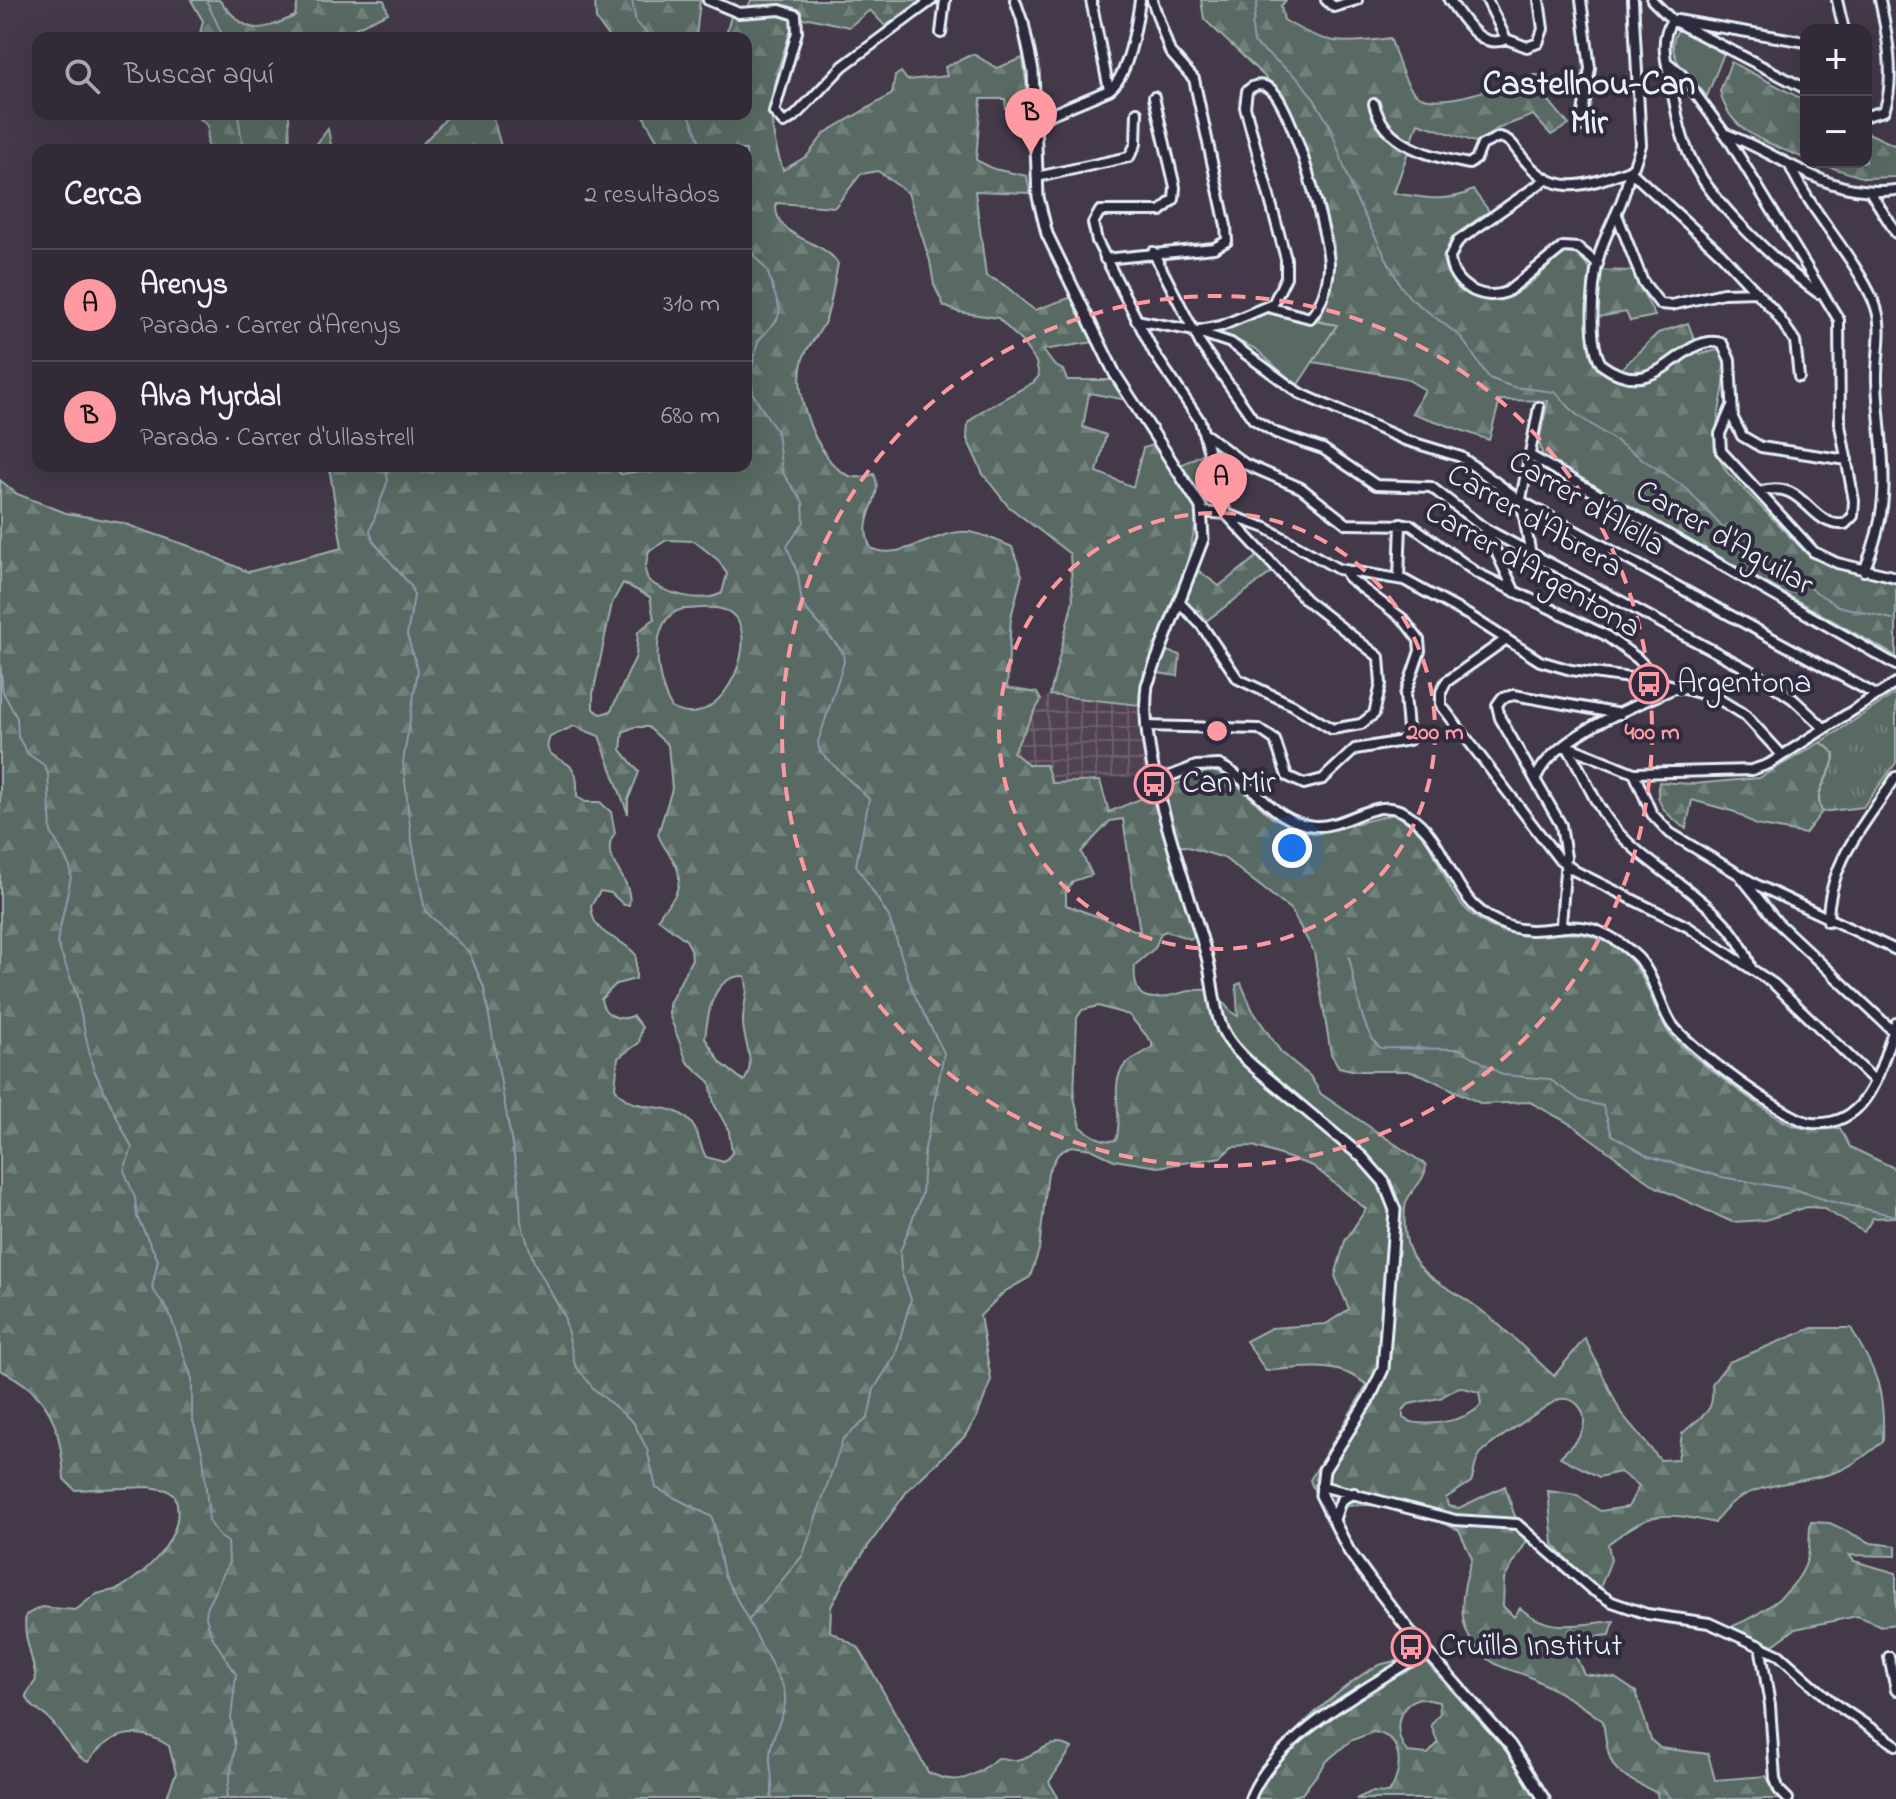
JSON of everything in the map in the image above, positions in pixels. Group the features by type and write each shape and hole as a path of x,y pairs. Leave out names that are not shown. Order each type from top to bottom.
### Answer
{"street":[{"path":"708,0 739,13 792,12 798,20 774,112 784,123 795,116 843,66 932,0"},
{"path":"941,33 945,0"},
{"path":"1015,0 1033,71 1039,207 1047,234 1104,352 1203,512 1203,539 1147,685 1146,726 1157,781 1227,1037 1253,1066 1362,1157 1392,1197 1395,1228 1383,1369 1371,1395 1324,1470 1334,1521 1349,1551 1419,1643 1510,1745 1544,1799"},
{"path":"1091,0 1109,90"},
{"path":"1035,121 1109,90 1120,78 1140,0"},
{"path":"1105,259 1221,247 1227,236 1194,79 1170,52 1152,0"},
{"path":"1326,0 1329,5 1339,7 1357,0"},
{"path":"1449,0 1483,39 1495,43 1506,39"},
{"path":"1487,0 1506,39 1521,47 1538,43 1543,29 1539,0"},
{"path":"1581,0 1590,68 1581,126"},
{"path":"1374,104 1378,120 1406,145 1430,155 1469,164 1487,141 1504,137 1545,180 1579,186 1629,170 1634,166 1641,145 1633,0"},
{"path":"1652,0 1672,20 1800,86"},
{"path":"1837,0 1843,24"},
{"path":"1872,114 1884,111 1892,92 1890,56 1880,0"},
{"path":"1672,20 1800,41"},
{"path":"1672,20 1664,37 1667,62 1682,132 1701,177 1788,269 1822,295"},
{"path":"1667,62 1681,74 1724,133 1841,327 1840,414 1854,501 1853,516 1845,524 1835,525 1822,519 1793,493 1776,488 1759,492"},
{"path":"1195,331 1211,329 1268,307 1280,293 1287,270 1281,230 1245,107 1247,91 1258,85 1277,95 1289,121 1322,218 1329,267 1323,297 1310,318 1268,307"},
{"path":"1154,97 1175,187 1174,199 1161,211 1112,209 1097,213 1093,227 1105,259 1136,320 1206,435 1226,514 1306,600 1379,657 1381,684 1374,714 1353,727 1326,728 1287,701 1247,686 1235,676 1202,626 1180,603"},
{"path":"1037,177 1129,157 1136,144 1137,112"},
{"path":"1724,133 1790,166 1848,189 1871,193 1896,190"},
{"path":"1790,166 1870,296 1879,320 1877,383 1890,463 1890,507 1880,541 1864,571"},
{"path":"1629,170 1617,215 1598,264 1593,334 1602,365 1624,376 1644,378 1701,345 1722,343 1730,360 1731,408 1739,431 1753,444 1847,460"},
{"path":"1629,170 1757,292 1795,341 1799,377"},
{"path":"1545,180 1458,241 1450,257 1455,275 1474,291 1496,295 1507,292 1563,247 1578,248 1598,264"},
{"path":"1871,193 1896,233"},
{"path":"1617,215 1643,282 1660,304 1672,305 1723,293 1757,292"},
{"name":"Carrer d'Abrera","path":"1153,252 1212,363 1253,419 1276,433 1323,449 1376,485 1431,487 1484,528 1753,672 1793,699 1823,727"},
{"name":"Carrer d'Alella","path":"1136,320 1195,331 1249,353 1299,393 1405,440 1461,457 1521,501 1876,695"},
{"path":"1530,550 1521,501 1539,407"},
{"path":"1731,408 1720,434 1721,451 1814,552 1864,571 1896,577"},
{"name":"Carrer d'Argentona","path":"1206,435 1245,464 1301,488 1347,524 1401,524 1414,527 1455,560 1605,635 1637,658 1660,682"},
{"name":"Carrer d'Aguilar","path":"1529,455 1896,665"},
{"path":"1203,512 1226,514 1272,530 1345,571 1399,578 1458,608 1534,658 1561,668 1660,682 1731,705 1782,755"},
{"path":"1399,578 1401,524"},
{"path":"1484,528 1515,592"},
{"path":"1146,726 1259,729 1275,740 1287,776 1304,784 1323,779 1355,749 1409,740 1405,695 1419,655 1419,640 1408,624 1349,578 1345,571"},
{"path":"1505,640 1446,682 1441,692 1441,705 1566,866 1688,927 1751,968 1785,993 1875,1081"},
{"path":"1565,745 1634,773 1743,771 1764,766 1896,683"},
{"path":"1536,778 1547,757 1565,745 1678,686"},
{"path":"1561,925 1566,866 1561,825 1500,718 1497,706 1502,698 1514,695 1620,714"},
{"path":"1565,745 1615,829 1715,914 1740,945 1751,968"},
{"path":"1157,781 1196,766 1219,765 1274,811 1316,826 1379,808 1399,809 1432,837 1457,886 1479,913 1518,929 1561,925 1596,929 1637,957 1672,1024 1687,1043 1787,1116 1810,1123 1846,1119 1864,1103 1894,1027 1769,915 1741,876"},
{"path":"1634,773 1658,823 1741,876 1828,921 1896,950"},
{"path":"1828,921 1831,889 1845,849 1896,777"},
{"path":"1329,1496 1341,1490 1455,1520 1517,1524 1591,1589 1612,1602 1647,1614 1709,1623 1760,1645 1779,1655 1832,1702 1896,1745"},
{"path":"1329,1496 1355,1493"},
{"path":"1329,1496 1334,1521"},
{"path":"1411,1661 1419,1643"},
{"path":"1760,1645 1770,1705 1775,1779 1779,1790 1788,1799"},
{"path":"1250,1799 1256,1783 1295,1742 1343,1704 1411,1661 1430,1656"},
{"path":"1889,1657 1896,1690"}],"shaded area":[{"path":"1050,695 1139,705 1140,734 1149,775 1052,783 1013,752 1041,700"}],"green space":[{"path":"191,0 219,0 237,19 253,28 270,26 295,16 298,0 384,0 388,13 347,32 200,32 203,21"},
{"path":"595,0 700,0 697,32 605,32 596,19"},
{"path":"751,0 921,0 885,26 870,10 849,27 809,18 794,21 772,95 772,128 783,170 807,156 825,133 892,94 895,76 901,72 907,80 947,76 945,67 973,54 997,68 1023,58 1029,107 1006,109 1005,99 981,99 976,160 994,169 1027,176 1030,193 975,191 986,276 1002,284 1035,310 1072,297 1094,342 1043,350 1054,365 1063,370 1067,380 1113,380 1127,400 1089,393 1083,427 1106,435 1097,472 1133,487 1143,448 1165,442 1181,465 1206,452 1219,501 1197,520 1187,562 1219,586 1258,556 1272,572 1206,621 1199,610 1172,610 1156,648 1180,655 1178,676 1144,671 1139,705 1050,695 1073,600 1070,554 1008,506 983,474 967,439 968,423 980,412 1034,382 1039,376 1036,362 1022,342 998,318 958,312 944,306 934,285 930,261 908,193 878,171 861,174 835,207 776,203 777,215 783,225 822,249 838,264 826,319 804,356 800,383 811,426 831,462 845,474 855,477 874,474 876,492 866,527 871,548 895,551 958,532 986,536 1012,547 1022,575 1011,617 1007,688 1037,693 1041,700 1013,752 1029,765 1046,765 1052,783 1100,781 1109,812 1210,770 1229,777 1272,818 1316,834 1393,814 1422,835 1450,888 1469,912 1489,926 1509,933 1584,934 1603,940 1631,960 1644,980 1664,1025 1677,1043 1782,1120 1810,1129 1840,1128 1850,1147 1896,1169 1896,1217 1873,1218 1864,1232 1822,1208 1807,1207 1765,1220 1732,1222 1656,1187 1574,1126 1530,1102 1482,1104 1407,1071 1356,1071 1339,1067 1331,1054 1314,952 1291,910 1224,858 1185,846 1168,847 1195,936 1190,939 1166,931 1161,933 1155,948 1135,965 1140,993 1158,998 1205,990 1216,995 1238,1016 1236,985 1241,983 1253,1011 1281,1052 1310,1076 1321,1094 1426,1165 1423,1177 1405,1208 1408,1245 1422,1269 1485,1313 1554,1376 1585,1338 1621,1413 1660,1460 1678,1459 1682,1434 1706,1413 1711,1402 1712,1384 1729,1362 1812,1328 1851,1328 1878,1382 1883,1442 1841,1470 1771,1486 1739,1498 1726,1508 1715,1523 1669,1516 1636,1525 1608,1544 1611,1560 1600,1588 1553,1544 1548,1491 1577,1495 1600,1511 1628,1507 1639,1486 1620,1472 1599,1477 1560,1457 1577,1439 1583,1427 1583,1414 1573,1401 1555,1401 1486,1449 1477,1460 1471,1482 1446,1498 1448,1506 1459,1508 1505,1486 1514,1514 1528,1539 1504,1579 1503,1606 1514,1617 1520,1608 1553,1624 1614,1621 1610,1635 1568,1640 1584,1674 1615,1678 1636,1692 1651,1740 1660,1748 1708,1754 1715,1780 1766,1776 1779,1799 1658,1799 1657,1793 1622,1774 1611,1761 1603,1721 1543,1684 1494,1663 1471,1641 1462,1602 1472,1558 1459,1530 1410,1512 1373,1505 1338,1508 1323,1514 1310,1480 1367,1385 1356,1377 1332,1369 1266,1371 1246,1341 1271,1328 1326,1324 1349,1309 1335,1276 1345,1241 1366,1209 1313,1166 1253,1146 1232,1147 1221,1157 1158,1167 1114,1160 1091,1149 1071,1146 1058,1154 1048,1172 1039,1250 1030,1277 1004,1292 980,1316 991,1380 977,1417 964,1437 908,1490 845,1579 831,1607 830,1631 859,1648 928,1772 947,1779 964,1778 997,1758 1016,1760 1050,1745 1064,1745 1072,1748 1049,1782 1059,1799 166,1799 176,1773 169,1746 146,1735 125,1735 106,1744 88,1762 77,1754 48,1718 32,1706 26,1695 36,1680 26,1632 26,1615 41,1607 75,1610 95,1595 117,1589 132,1580 164,1550 176,1524 178,1510 175,1496 167,1490 149,1487 75,1490 64,1479 60,1443 50,1413 31,1389 0,1370 0,480 17,494 66,513 122,523 189,546 248,572 342,548 330,472 752,472 752,144 660,144 646,120 752,120 752,32 727,32 731,16 744,18","holes":["667,540 694,541 718,560 727,574 722,593 704,598 694,597 655,585 648,580 645,570 649,551","623,583 650,597 654,619 638,632 636,656 611,711 601,714 593,709 593,694 612,603","683,609 721,609 735,618 742,633 735,674 724,693 709,707 691,713 672,708 662,684 659,638 663,624","574,726 599,736 628,814 628,800 639,772 621,750 623,732 634,727 648,727 668,745 672,789 658,834 677,867 679,883 674,897 658,919 686,940 692,959 669,1004 669,1014 687,1062 710,1082 714,1104 729,1131 732,1153 724,1162 706,1157 696,1130 685,1117 668,1109 630,1102 615,1088 618,1058 639,1043 642,1027 633,1016 612,1016 602,1005 601,999 616,984 636,979 636,955 602,930 591,906 600,891 611,893 624,905 629,905 629,895 610,851 610,842 615,833 611,812 600,802 586,802 577,797 574,772 549,752 550,737","1123,819 1140,932 1066,905 1066,892 1073,881 1092,875 1081,852 1110,821","745,976 747,992 743,1028 750,1066 744,1081 721,1063 705,1038 714,997 725,982","1098,1006 1129,1015 1152,1042 1152,1047 1125,1065 1120,1073 1116,1140 1102,1139 1081,1127 1074,1097 1077,1018 1082,1010","1459,1387 1479,1392 1481,1404 1467,1415 1444,1422 1420,1423 1403,1418 1403,1410 1409,1404 1440,1398"]},
{"path":"1201,0 1286,0 1281,6 1284,20 1323,39 1359,42 1390,38 1411,89 1426,99 1456,98 1535,75 1548,75 1559,93 1545,96 1569,125 1551,135 1533,115 1497,129 1478,143 1418,123 1394,193 1444,198 1473,190 1489,211 1452,237 1443,259 1455,283 1463,291 1482,300 1509,297 1533,281 1565,252 1577,255 1591,270 1632,271 1655,316 1630,321 1626,312 1587,319 1594,365 1612,378 1658,333 1688,323 1700,354 1718,350 1724,354 1724,386 1716,429 1720,458 1727,472 1811,558 1896,584 1896,656 1543,458 1539,441 1548,401 1500,400 1489,440 1412,413 1425,390 1405,378 1313,362 1336,325 1318,321 1332,287 1334,245 1316,182 1284,95 1204,19"},
{"path":"1678,30 1724,53 1707,96 1675,57 1674,39"},
{"path":"1731,62 1800,98 1800,157 1765,142 1741,127 1725,106 1720,91"},
{"path":"202,120 289,120 290,144 207,144 208,126"},
{"path":"444,120 494,120 500,144 422,144"},
{"path":"328,129 331,144 317,144"},
{"path":"1872,135 1896,146 1896,177 1865,178 1832,168 1872,168"},
{"path":"1267,313 1337,325 1297,386 1256,349 1219,332"},
{"path":"1896,693 1896,763 1863,807 1822,812 1819,796 1834,753 1821,742"},
{"path":"1821,742 1834,753 1833,761 1819,796 1822,812 1805,834 1756,825 1735,812 1692,800 1686,829 1660,804 1659,782 1693,784 1759,778"},
{"path":"1811,1522 1830,1523 1871,1543 1896,1546 1896,1556 1849,1555 1854,1561 1896,1573 1896,1624 1881,1626 1857,1616 1795,1629 1773,1645 1731,1627 1765,1609 1795,1582 1807,1560"},
{"path":"1401,1660 1426,1662 1509,1754 1537,1799 1356,1799 1371,1792 1389,1793 1397,1775 1396,1748 1391,1740 1373,1732 1350,1741 1328,1760 1302,1794 1281,1799 1244,1799 1265,1765 1302,1724 1364,1674 1379,1665","holes":["1419,1698 1439,1702 1440,1713 1431,1725 1438,1743 1428,1754 1407,1752 1398,1730 1405,1708"]}],"waterway":[{"path":"206,0 221,32"},
{"path":"632,0 636,23 646,32"},
{"path":"1258,0 1252,27 1254,43 1299,79 1314,99 1330,126 1354,195 1400,285 1410,298 1461,337 1489,378 1513,387 1555,392 1577,415 1686,488 1732,538 1838,606 1896,620"},
{"path":"239,120 242,144"},
{"path":"691,120 701,144"},
{"path":"752,254 767,270 780,310 777,320 758,341 752,368"},
{"path":"748,1621 803,1555 843,1439 868,1418 874,1389 895,1356 911,1299 901,1271 900,1252 922,1194 924,1154 944,1053 913,992 889,917 856,865 869,799 820,752 818,742 844,662 843,652 802,604 798,575 787,546 804,522 803,502 782,472 777,432 753,394 752,384"},
{"path":"386,472 388,480 370,531 373,541 411,586 414,596 407,635 418,670 403,762 411,836 425,911 469,952 484,988 519,1184 521,1223 534,1262 564,1316 575,1365 594,1389 633,1422 647,1449 656,1488 712,1517 724,1575 783,1686 785,1703 770,1754 771,1799"},
{"path":"0,660 3,692 17,718 18,737 28,754 44,765 48,774 51,832 70,867 71,877 57,942 76,993 93,1068 132,1148 124,1170 135,1198 137,1217 158,1260 152,1288 169,1312 192,1379 192,1417 203,1455 209,1521 220,1537 228,1542 229,1562 207,1607 206,1617 211,1635 236,1674 231,1719 235,1747 226,1799"},
{"path":"1349,957 1368,1032 1381,1048 1460,1049 1503,1075 1549,1079 1581,1101 1603,1106 1612,1135 1648,1156 1722,1177 1797,1190 1829,1201 1896,1216"},
{"path":"1663,1790 1672,1799"}],"place":[{"name":"Alva Myrdal","path":"1031,154"},
{"name":"Arenys","path":"1221,519"},
{"name":"Argentona","path":"1649,684"},
{"name":"Can Mir","path":"1154,784"},
{"name":"Cruïlla Institut","path":"1411,1647"}],"district":[{"name":"Castellnou-Can Mir","path":"1589,106"}]}
